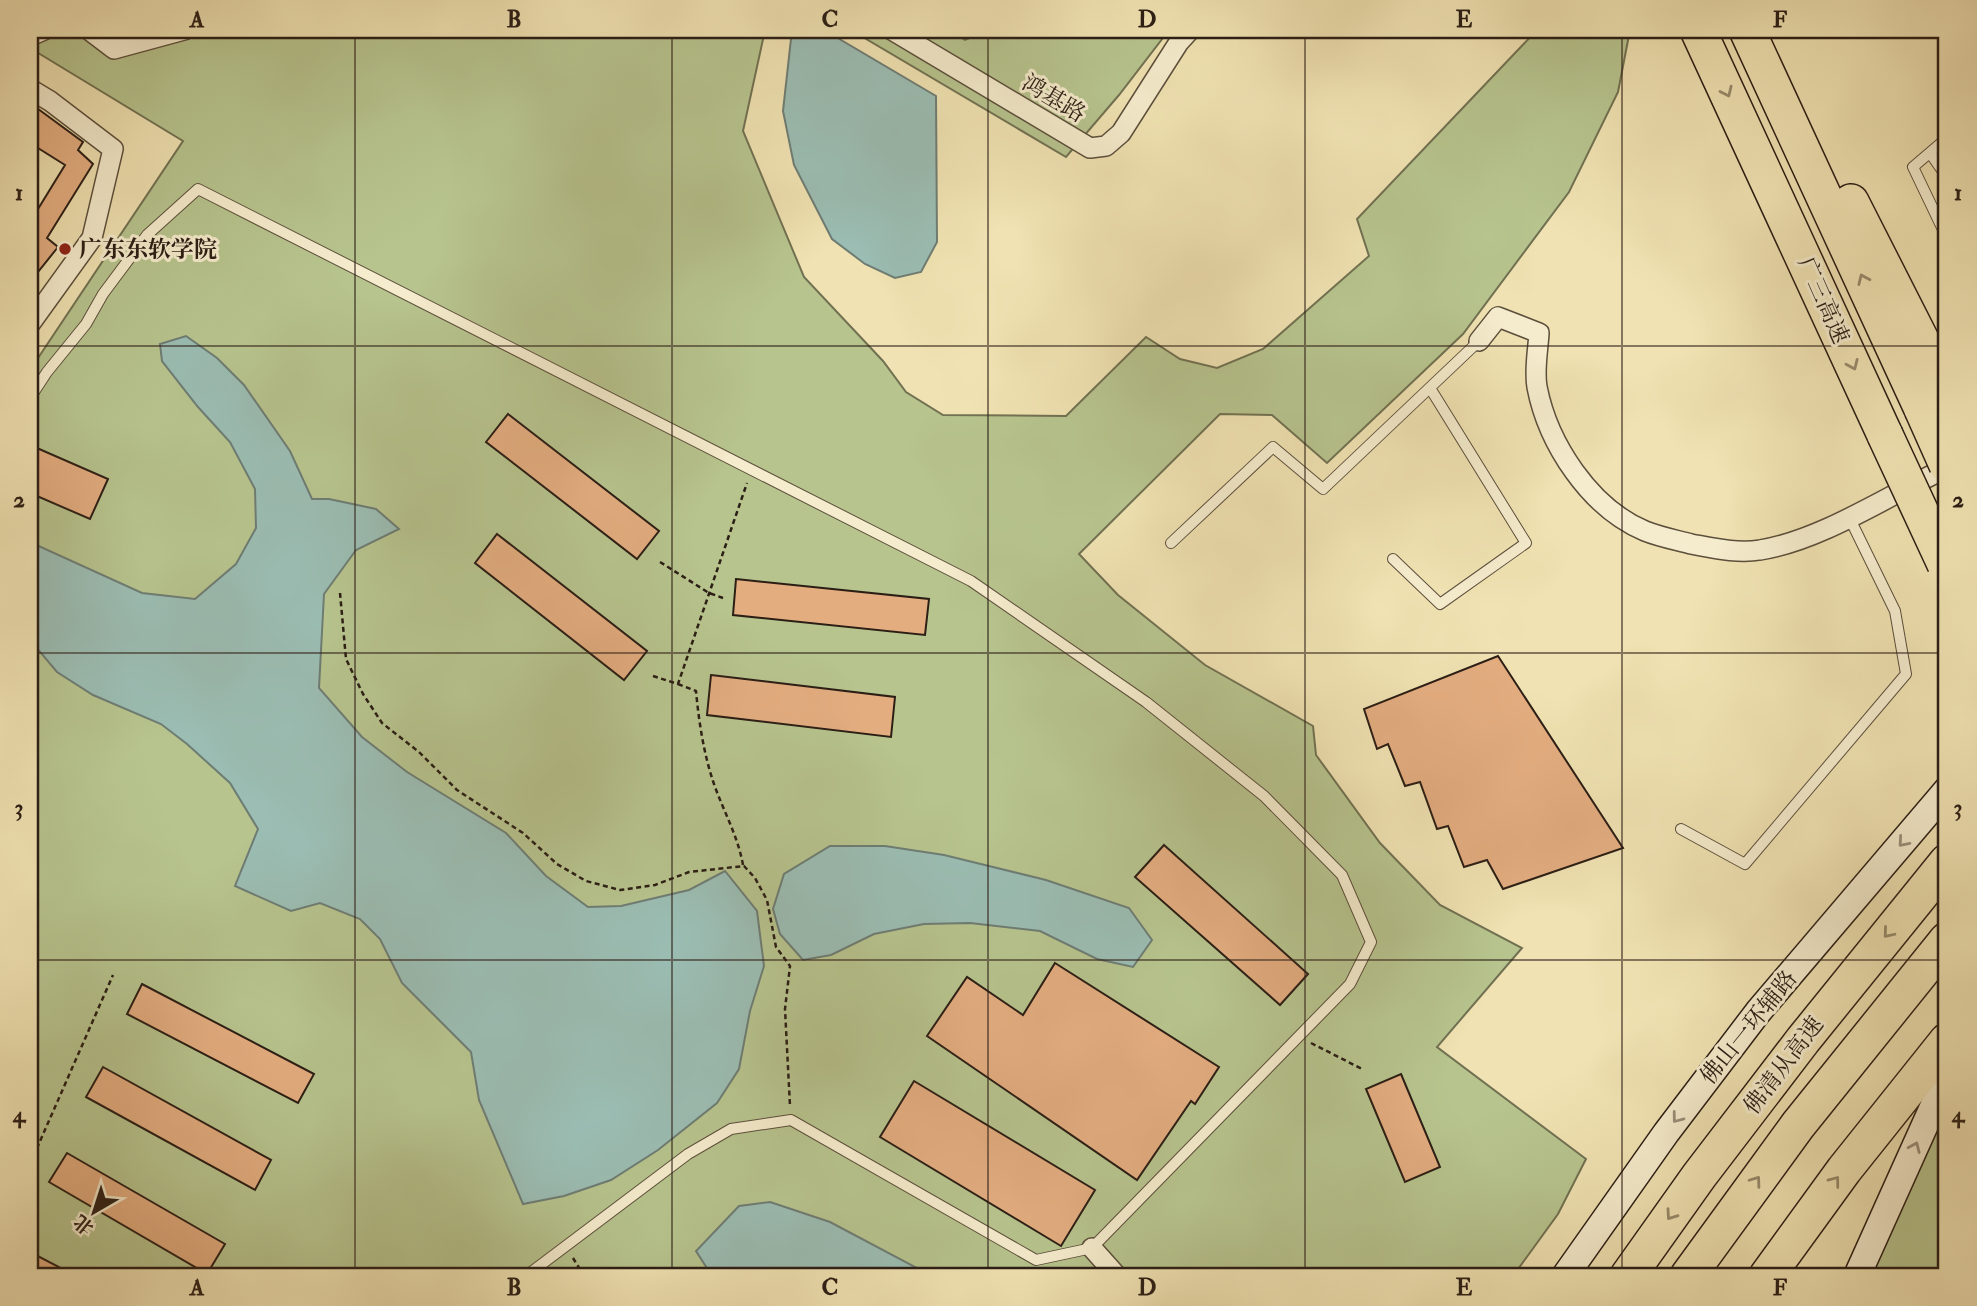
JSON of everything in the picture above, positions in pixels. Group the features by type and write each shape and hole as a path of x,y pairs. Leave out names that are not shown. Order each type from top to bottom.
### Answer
{"highway":[{"name":"广三高速","path":"1698,30 1946,567"},
{"name":"广三高速","path":"1747,30 1937,394 1947,465"},
{"path":"1757,30 1873,241 1937,394"},
{"name":"佛清从高速","path":"1628,1276 1699,1176 1802,1040 1947,862"},
{"name":"佛清从高速","path":"1694,1268 1798,1125 1947,940"},
{"path":"1767,1276 1844,1170 1947,1041"}],"main road":[{"name":"佛山一环辅路","path":"1566,1276 1666,1133 1758,1012 1947,790"},
{"path":"1857,1276 1947,1076"}],"street":[{"path":"30,31 35,34 44,30"},
{"path":"89,30 114,49 184,30"},
{"name":"鸿基路","path":"892,30 1090,148 1106,146 1121,133 1179,42 1190,30"},
{"path":"30,89 113,149 92,238 30,324"},
{"path":"1479,341 1497,317 1539,333 1536,384 1548,425 1576,476 1617,515 1643,530 1670,539 1716,549 1759,551 1811,536 1947,465"},
{"path":"1092,1248 1117,1276"}],"lane":[{"path":"1947,138 1913,167 1947,239"},
{"path":"1930,153 1947,177"},
{"path":"30,398 47,372 86,324 103,294 147,235 198,189 982,588 1146,702 1264,796 1342,875 1371,942 1350,984 1092,1248 1036,1260 791,1120 731,1129 688,1154 526,1276"},
{"path":"1171,543 1273,447 1322,489 1479,341"},
{"path":"1393,559 1440,604 1527,544 1430,387"},
{"path":"1681,829 1745,864 1906,674 1895,611 1849,517"}],"path":[{"path":"678,684 751,470"},
{"path":"660,562 709,593 723,598"},
{"path":"340,593 346,659 363,694 383,723 419,752 457,790 523,833 557,864 586,881 620,890 655,885 689,872 744,866"},
{"path":"653,676 696,691 701,733 713,777 737,837 744,866 755,878 767,900 776,947 790,966 785,1009 791,1120"},
{"path":"30,1164 113,975"},
{"path":"1299,1036 1364,1070"},
{"path":"566,1246 584,1276"}],"green space":[{"path":"30,30 765,30 743,131 804,277 883,361 906,392 943,415 1066,416 1146,337 1180,359 1217,368 1263,349 1369,256 1357,219 1537,30 1630,30 1618,92 1569,192 1463,334 1327,463 1272,415 1220,414 1079,554 1118,595 1205,665 1313,726 1316,755 1380,843 1440,905 1522,948 1437,1047 1586,1159 1558,1214 1513,1276 30,1276 30,370 183,141 30,48"},
{"path":"851,30 949,30 965,40 989,30 1169,30 1119,95 1066,157"},
{"path":"1947,1102 1947,1276 1870,1276"}],"water":[{"path":"792,30 824,30 936,96 937,242 921,272 895,278 865,264 832,239 794,165 783,111"},
{"path":"186,336 217,358 244,385 290,451 312,499 329,499 376,509 399,529 356,550 324,594 319,688 362,737 407,772 506,833 546,876 588,907 621,906 689,890 725,871 757,911 764,966 750,1011 739,1069 717,1103 658,1150 611,1180 564,1196 523,1204 479,1100 471,1052 402,983 380,939 360,919 320,903 291,911 235,886 258,829 230,783 161,724 93,695 57,672 30,640 30,542 142,593 195,599 236,564 256,528 255,489 230,442 162,361 160,344"},
{"path":"830,846 885,846 944,855 1046,880 1129,908 1152,940 1133,967 1097,959 1040,931 970,923 924,924 874,934 831,955 803,960 780,934 773,909 784,874"},
{"path":"770,1202 830,1222 932,1276 712,1276 696,1251 739,1206"}],"building":[{"path":"30,103 83,142 78,150 93,164 47,238 58,247 30,282 30,222 65,165 30,143"},
{"path":"508,414 659,531 637,559 486,442"},
{"path":"30,445 108,479 90,519 30,493"},
{"path":"497,534 647,651 624,680 475,563"},
{"path":"736,579 929,599 925,635 733,615"},
{"path":"1498,656 1623,848 1503,889 1487,860 1464,867 1448,826 1437,829 1420,782 1405,786 1388,744 1377,749 1364,709"},
{"path":"711,675 895,697 891,737 707,715"},
{"path":"1164,845 1308,974 1280,1005 1135,877"},
{"path":"1055,963 1219,1067 1195,1104 1191,1101 1137,1180 927,1036 967,977 1023,1015"},
{"path":"142,984 314,1074 298,1103 127,1014"},
{"path":"103,1067 271,1160 255,1190 86,1097"},
{"path":"1401,1074 1440,1167 1405,1182 1366,1089"},
{"path":"914,1081 1095,1190 1061,1246 880,1137"},
{"path":"67,1153 225,1244 207,1274 49,1182"},
{"path":"30,1252 76,1276 30,1276"}],"place":[{"name":"广东东软学院","path":"65,249"}]}
